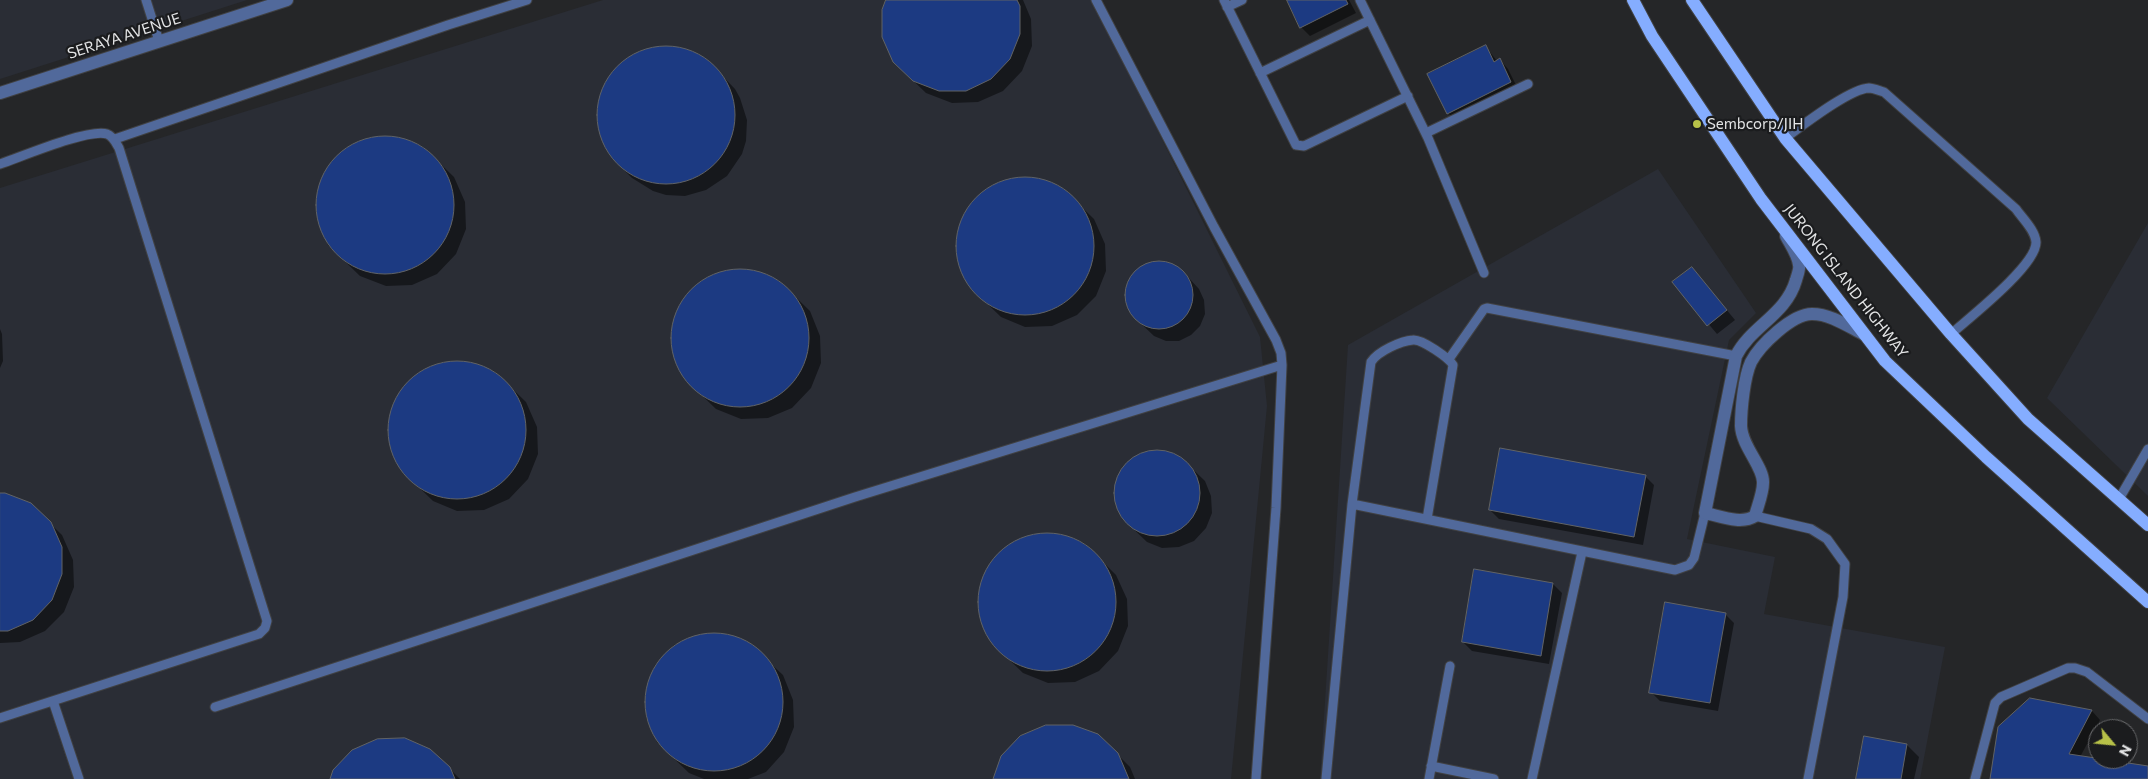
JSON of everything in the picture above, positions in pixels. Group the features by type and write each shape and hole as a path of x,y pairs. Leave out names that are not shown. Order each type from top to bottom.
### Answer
{"main road":[{"name":"JURONG ISLAND HIGHWAY","path":"1633,0 1652,36 1762,199 1885,361 1986,457 2148,602"},
{"path":"1692,0 1785,138 1951,334 2028,419 2148,525"}],"street":[{"name":"SERAYA AVENUE","path":"0,94 287,0"},
{"path":"1782,226 1799,265 1792,292 1784,305 1744,344 1736,356 1705,513 1739,520 1750,519 1755,516 1764,482 1762,474 1742,437 1741,425 1746,382 1751,363 1778,331 1796,318 1812,314 1828,317 1865,335"}],"lane":[{"path":"146,0 159,41"},
{"path":"114,140 439,28 527,0"},
{"path":"1096,0 1214,227 1276,340 1282,365 1276,508 1256,779"},
{"path":"1242,0 1226,4 1293,142 1300,147 1408,96"},
{"path":"1360,0 1426,133 1484,273"},
{"path":"1260,73 1370,20"},
{"path":"1426,133 1528,84"},
{"path":"1785,138 1815,116 1851,95 1868,88 1884,92 2016,209 2032,231 2036,243 2032,253 2021,272 1951,334"},
{"path":"0,164 90,133 107,134 119,148 267,621 265,628 259,634 0,718"},
{"path":"1449,359 1487,308 1736,356"},
{"path":"1326,779 1352,504 1371,362 1381,351 1413,340 1419,340 1449,359 1453,371 1427,520"},
{"path":"216,707 855,497 1282,365"},
{"path":"2119,499 2148,449"},
{"path":"1352,504 1675,570 1683,569 1694,558 1705,513"},
{"path":"1755,516 1811,530 1828,539 1844,564 1843,597 1808,779"},
{"path":"1532,779 1582,552"},
{"path":"1429,779 1450,666"},
{"path":"1975,779 1995,702 2001,697 2068,668 2087,672 2148,719"},
{"path":"53,700 79,779"},
{"path":"1431,766 1494,779"}],"shaded area":[{"path":"0,0 247,0 0,79"},
{"path":"603,0 1093,0 1260,337 1267,406 1231,779 0,779 0,188"},
{"path":"1658,169 1756,313 1729,340 1687,539 1775,557 1764,614 1945,647 1920,779 1320,779 1348,345"},
{"path":"2148,223 2148,496 2047,398"}],"building":[{"path":"886,0 1017,0 1020,6 1020,34 1010,59 991,79 966,91 939,91 913,81 893,62 882,37 882,10"},
{"path":"1287,0 1346,0 1348,4 1300,28"},
{"path":"1486,45 1494,62 1500,58 1511,82 1447,114 1427,74"},
{"path":"666,46 680,47 693,51 705,57 715,66 724,76 730,88 734,101 734,129 730,142 724,154 715,164 705,173 693,179 680,183 666,184 652,183 639,179 627,173 617,164 608,154 602,142 598,129 597,115 598,101 602,88 608,76 617,66 627,57 639,51 652,47"},
{"path":"385,136 399,137 412,141 424,147 434,156 443,166 449,178 453,191 453,219 449,232 443,244 434,254 424,263 412,269 399,273 385,274 371,273 358,269 346,263 336,254 327,244 321,232 317,219 316,205 317,191 321,178 327,166 336,156 346,147 358,141 371,137"},
{"path":"1025,177 1039,178 1052,182 1064,188 1074,197 1083,207 1089,219 1093,232 1093,260 1089,273 1083,285 1074,295 1064,304 1052,310 1039,314 1025,315 1011,314 998,310 986,304 976,295 967,285 961,273 957,260 956,246 957,232 961,219 967,207 976,197 986,188 998,182 1011,178"},
{"path":"1166,261 1178,267 1187,276 1193,288 1191,308 1183,319 1166,329 1152,329 1135,319 1127,308 1125,288 1135,271 1146,263"},
{"path":"1692,267 1727,310 1707,326 1672,282"},
{"path":"740,269 754,270 767,274 779,280 789,289 798,299 804,311 808,324 808,352 804,365 798,377 789,387 779,396 767,402 754,406 740,407 726,406 713,402 701,396 691,387 682,377 676,365 672,352 671,338 672,324 676,311 682,299 691,289 701,280 713,274 726,270"},
{"path":"457,361 471,362 484,366 496,372 506,381 515,391 521,403 525,416 525,444 521,457 515,469 506,479 496,488 484,494 471,498 457,499 443,498 430,494 418,488 408,479 399,469 393,457 389,444 388,430 389,416 393,403 399,391 408,381 418,372 430,366 443,362"},
{"path":"1500,448 1646,475 1634,537 1489,510"},
{"path":"1149,450 1165,450 1174,453 1188,462 1197,476 1200,493 1197,510 1188,524 1174,533 1165,536 1149,536 1133,529 1121,517 1114,501 1114,485 1121,469 1133,457"},
{"path":"0,493 5,493 31,503 51,522 62,547 62,574 52,600 33,620 8,631 0,631"},
{"path":"1047,533 1061,534 1074,538 1086,544 1096,553 1105,563 1111,575 1115,588 1115,616 1111,629 1105,641 1096,651 1086,660 1074,666 1061,670 1047,671 1033,670 1020,666 1008,660 998,651 989,641 983,629 979,616 978,602 979,588 983,575 989,563 998,553 1008,544 1020,538 1033,534"},
{"path":"1474,569 1553,583 1541,656 1462,642"},
{"path":"1665,602 1726,613 1710,703 1649,693"},
{"path":"714,633 728,634 741,638 753,644 763,653 772,663 778,675 782,688 782,716 778,729 772,741 763,751 753,760 741,766 728,770 714,771 700,770 687,766 675,760 665,751 656,741 650,729 646,716 645,702 646,688 650,675 656,663 665,653 675,644 687,638 700,634"},
{"path":"2030,698 2092,710 2069,754 2088,757 2088,769 2138,769 2138,764 2148,766 2148,779 1990,779 1998,727"},
{"path":"1046,725 1073,725 1098,734 1118,753 1129,779 993,779 1001,756 1020,736"},
{"path":"1864,736 1907,744 1901,779 1856,779"},
{"path":"405,738 430,749 450,767 455,779 330,779 333,770 352,750 377,739"}],"place":[{"name":"Sembcorp/JIH","path":"1697,124"}]}
